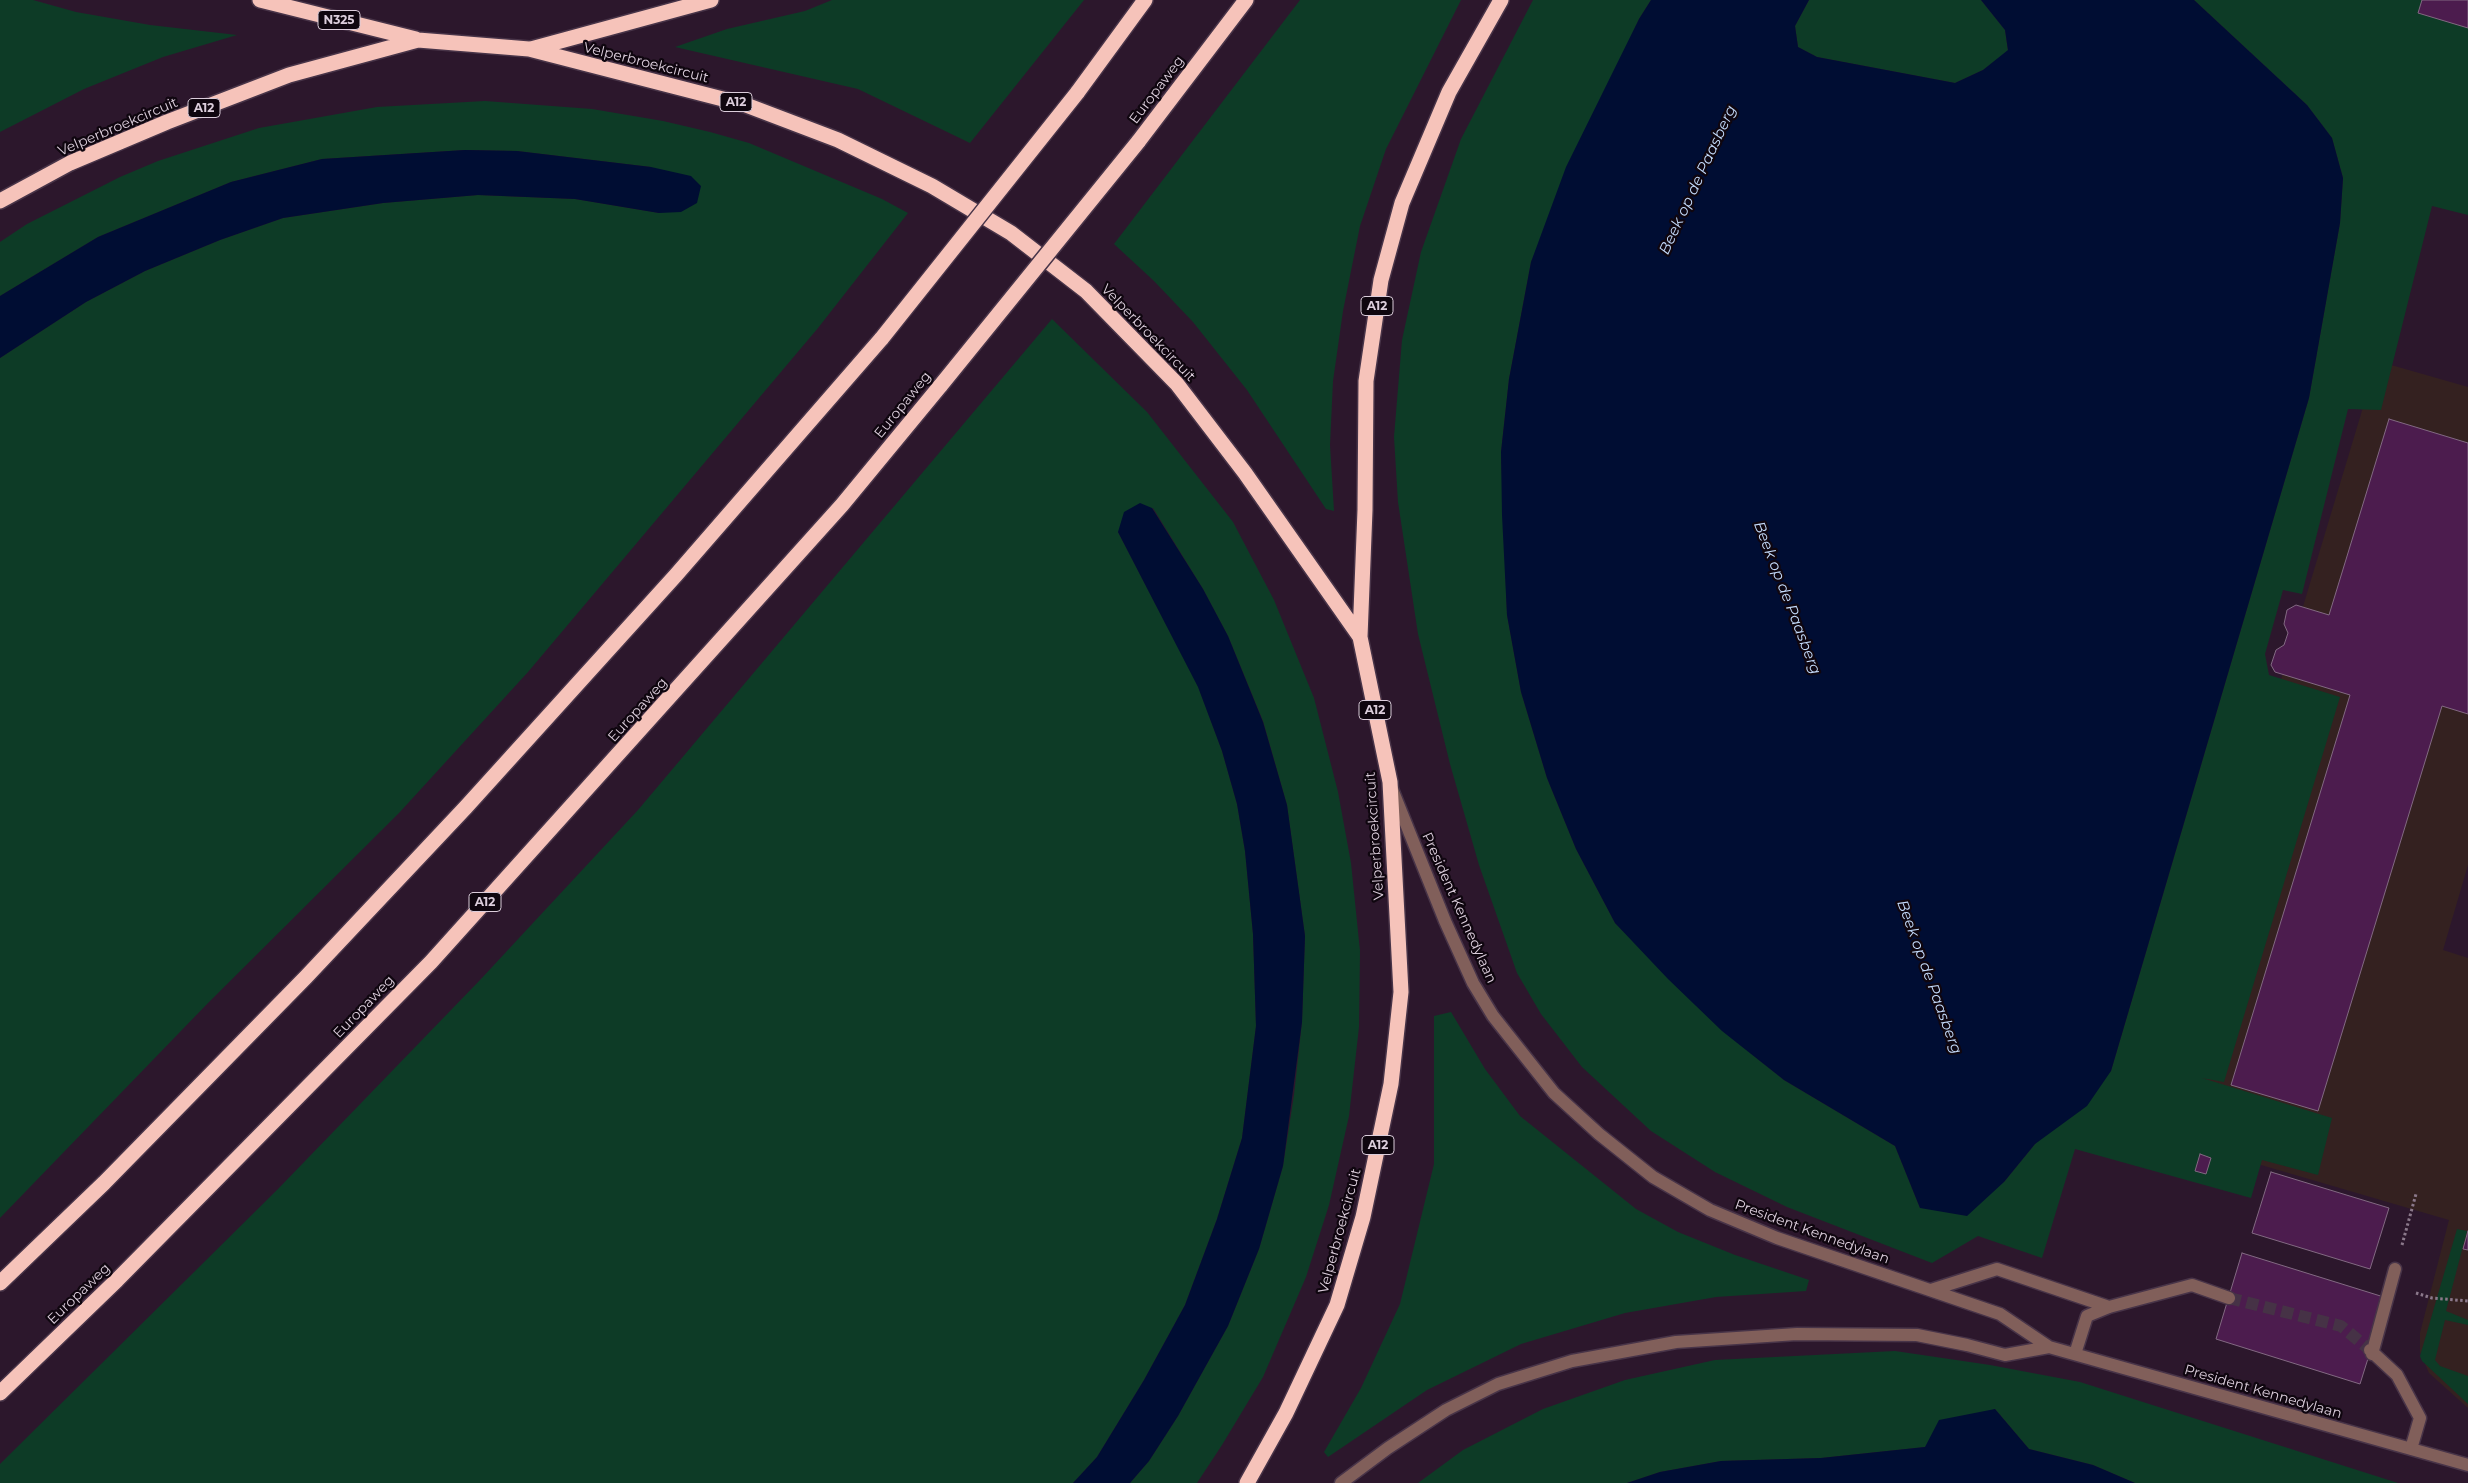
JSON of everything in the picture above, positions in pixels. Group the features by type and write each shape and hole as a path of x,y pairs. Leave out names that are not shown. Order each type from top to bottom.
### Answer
{"highway":[{"name":"N325","path":"260,0 418,40"},
{"name":"A12","path":"529,49 710,0"},
{"path":"0,1284 111,1176 285,998 466,807 676,575 882,338 1077,93 1145,0"},
{"name":"Europaweg","path":"0,1393 117,1280 431,962 842,505 1138,142 1246,0"},
{"name":"A12","path":"1360,637 1365,510 1366,381 1380,280 1402,203 1449,92 1501,0"},
{"name":"Velperbroekcircuit","path":"0,201 70,163 167,122 289,76 418,40 529,49 756,109 838,140 932,186 1011,233 1086,290 1177,384 1245,473 1360,637 1390,782 1401,992 1391,1084 1363,1217 1337,1305 1286,1414 1247,1483"}],"street":[{"name":"President Kennedylaan","path":"1390,782 1445,921 1473,983 1493,1016 1554,1093 1599,1134 1653,1177 1710,1210 1777,1238 2000,1314 2049,1347 2468,1465"},
{"path":"1931,1290 1997,1268 2109,1307"},
{"path":"2396,1269 2371,1352 2397,1375 2420,1418 2411,1449"},
{"path":"2075,1354 2087,1316 2109,1307 2192,1285 2228,1298"},
{"name":"President Kennedylaan","path":"1341,1483 1388,1448 1446,1410 1498,1384 1572,1361 1676,1342 1797,1334 1917,1335 1959,1343 2005,1355 2049,1347"}],"path":[{"path":"2396,1269 2416,1194"},
{"path":"2432,1298 2468,1301"}],"shaded area":[{"path":"2377,361 2468,387 2468,865 2443,950 2468,958 2468,1408 2429,1373 2420,1352 2420,1333 2449,1220 2145,1131"}],"green space":[{"path":"0,0 33,0 76,12 150,25 237,35 163,57 84,89 0,132"},
{"path":"832,0 1084,0 970,143 858,89 675,47 727,29 805,11"},
{"path":"1300,0 1461,0 1386,149 1360,226 1343,311 1333,381 1330,445 1334,511 1326,509 1247,390 1193,322 1154,281 1114,244"},
{"path":"1533,0 1651,0 1639,19 1531,262 1509,379 1501,452 1507,615 1521,692 1547,778 1576,849 1615,923 1723,1031 1784,1080 1895,1146 1920,1208 2004,1182 2035,1144 2111,1071 2309,398 2340,223 2343,178 2332,138 2307,105 2194,0 2468,0 2468,215 2432,206 2381,410 2348,409 2302,594 2283,590 2265,654 2269,675 2340,697 2224,1082 2202,1078 2332,1118 2318,1175 2262,1160 2251,1198 2075,1149 2042,1258 1978,1236 1932,1263 1787,1207 1715,1172 1651,1131 1582,1067 1541,1014 1517,973 1479,865 1450,764 1418,634 1398,502 1394,437 1402,340 1421,252 1461,139"},
{"path":"1809,0 1981,0 2005,30 2008,51 1983,70 1955,83 1817,57 1798,47 1795,26"},
{"path":"485,101 592,109 663,121 710,132 749,143 882,199 908,213 818,328 528,672 399,813 208,1003 0,1218 0,358 86,302 145,271 220,240 283,218 383,203 478,195 575,199 659,213 651,167 517,151 465,150 322,159 231,182 98,237 0,296 0,242 27,224 120,177 158,161 259,128 377,107"},
{"path":"1052,319 1147,412 1233,522 1274,600 1314,698 1338,792 1351,863 1360,951 1359,1027 1349,1116 1329,1205 1306,1277 1263,1377 1197,1483 1130,1483 1149,1461 1178,1416 1228,1326 1259,1249 1283,1166 1294,1095 1302,1022 1305,936 1287,805 1263,721 1228,636 1203,589 1153,508 1118,532 1198,686 1222,751 1237,804 1245,851 1253,934 1256,1026 1242,1138 1217,1219 1185,1305 1144,1380 1097,1457 1073,1483 0,1483 0,1464 278,1189 480,980 638,810"},
{"path":"1451,1012 1485,1069 1520,1116 1636,1209 1678,1232 1735,1255 1809,1280 1806,1291 1716,1297 1625,1313 1521,1344 1427,1390 1328,1457 1324,1452 1361,1388 1400,1304 1434,1164 1434,1016"},
{"path":"2457,1229 2467,1231 2446,1311 2468,1320 2468,1325 2445,1320 2435,1360 2440,1366 2468,1376 2468,1404 2422,1361 2420,1356"},
{"path":"1895,1351 1990,1365 2080,1382 2398,1483 2135,1483 2093,1465 2029,1449 1995,1409 1925,1447 1821,1458 1721,1461 1660,1472 1627,1483 1418,1483 1463,1450 1543,1409 1625,1380 1715,1360"}],"water":[{"name":"Beek op de Paasberg","path":"1651,0 1809,0 1795,26 1798,47 1817,57 1955,83 1983,70 2008,50 2005,30 1981,0 2194,0 2307,105 2332,138 2343,178 2340,223 2309,398 2111,1071 2087,1106 2035,1144 2004,1182 1967,1216 1920,1208 1895,1146 1784,1080 1722,1031 1668,979 1615,923 1576,849 1547,778 1521,692 1507,615 1502,515 1501,452 1509,379 1531,262 1566,167 1639,19"},
{"path":"465,150 517,151 651,167 691,176 701,186 697,203 681,212 659,213 575,199 478,195 383,203 283,218 220,240 145,271 86,302 0,358 0,296 98,237 231,182 322,159"},
{"path":"1140,503 1152,508 1203,589 1228,636 1263,722 1287,805 1305,936 1302,1022 1283,1166 1259,1249 1228,1326 1178,1416 1149,1461 1130,1483 1073,1483 1097,1457 1144,1380 1185,1305 1217,1219 1242,1138 1256,1026 1253,934 1245,851 1237,804 1222,751 1198,687 1118,532 1124,512"},
{"path":"1995,1409 2029,1449 2093,1465 2135,1483 1627,1483 1660,1472 1721,1461 1821,1458 1925,1447 1939,1420"}],"building":[{"path":"2422,0 2468,0 2468,28 2418,13"},
{"path":"2389,419 2468,443 2468,714 2442,706 2318,1111 2231,1085 2350,695 2275,672 2271,665 2276,650 2284,645 2288,633 2284,624 2287,610 2296,605 2329,615"},
{"path":"2200,1154 2211,1158 2206,1174 2195,1171"},
{"path":"2271,1172 2389,1208 2370,1269 2252,1233"},
{"path":"2468,1231 2468,1250 2463,1249"},
{"path":"2242,1253 2387,1298 2360,1384 2216,1339"}],"tunnel":[{"path":"2229,1298 2341,1326 2370,1350"}]}
